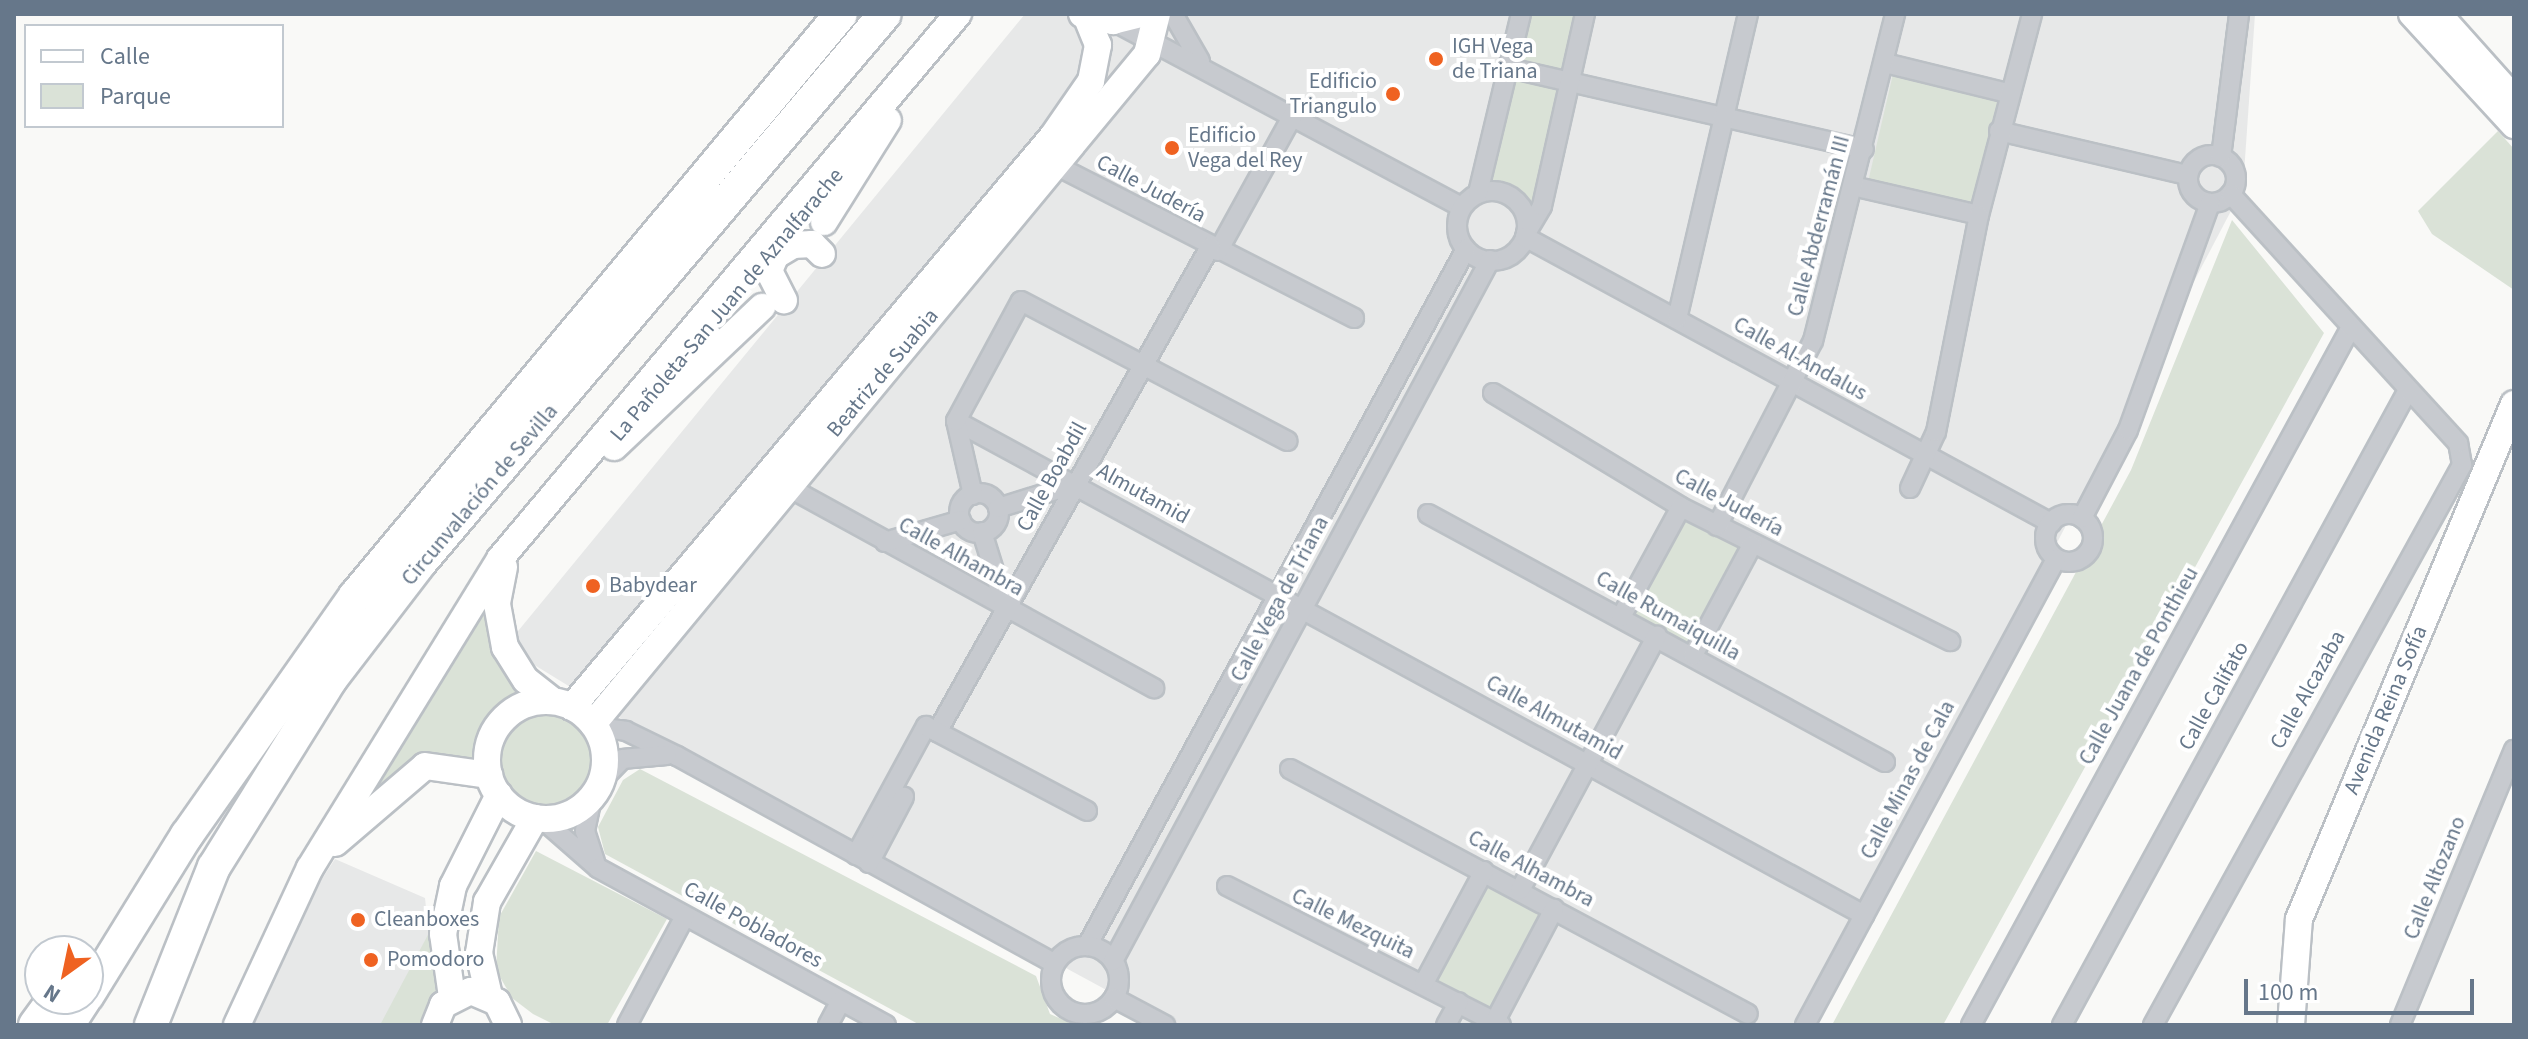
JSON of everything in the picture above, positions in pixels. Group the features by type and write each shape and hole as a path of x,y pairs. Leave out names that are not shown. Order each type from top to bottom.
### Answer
{"highway":[{"name":"Circunvalación de Sevilla","path":"104,969 187,835 355,596 841,14"},
{"name":"Circunvalación de Sevilla","path":"151,1025 196,906 244,812 331,679 447,535 885,14"},
{"path":"166,1025 243,838 447,535"},
{"path":"99,935 217,760 355,596"}],"street":[{"name":"La Pañoleta-San Juan de Aznalfarache","path":"237,1025 310,868 477,594 670,356 958,14"},
{"name":"La Pañoleta-San Juan de Aznalfarache","path":"477,594 504,567 538,524 776,254 925,64 973,14"},
{"path":"1113,21 1142,14"},
{"name":"Beatriz de Suabia","path":"594,726 1055,165 1151,42 1157,14"},
{"path":"1173,14 1205,66"},
{"path":"1521,14 1478,193 1462,207 1457,229 1466,249 1490,260 1512,255 1542,206 1585,14"},
{"name":"Calle Abderramán III","path":"1717,526 1794,384 1857,187 1895,14"},
{"path":"1910,488 1928,455 1962,320 1979,215 2007,93 2032,14"},
{"path":"2221,157 2239,14"},
{"path":"2412,14 2514,125"},
{"path":"2438,14 2514,99"},
{"path":"1084,15 1113,21 1205,66 1462,207"},
{"name":"Beatriz de Suabia","path":"562,704 1053,136 1091,81 1098,45 1084,15"},
{"path":"1677,319 1747,16"},
{"path":"1885,63 2007,93"},
{"path":"824,222 925,64"},
{"path":"1509,68 1864,149"},
{"name":"Calle Boabdil","path":"863,859 932,729 1006,609 1075,484 1293,115"},
{"path":"1999,131 2187,175"},
{"path":"2082,518 2128,430 2210,203 2231,194 2234,169 2221,157 2200,158 2187,175 2190,191 2210,203"},
{"name":"Calle Judería","path":"1055,165 1354,318"},
{"path":"538,524 700,359 773,304 769,271 823,174"},
{"path":"1857,187 1979,215"},
{"path":"1478,193 1499,191 1517,201 1526,235"},
{"name":"Calle Alcazaba","path":"2153,1025 2462,465 2458,443 2350,329 2231,194"},
{"name":"Calle Al-Andalus","path":"1526,235 2051,523"},
{"path":"670,356 776,254 812,244 822,254"},
{"name":"Calle Vega de Triana","path":"1087,946 1466,249"},
{"name":"Calle Vega de Triana","path":"1113,961 1490,260"},
{"path":"961,520 973,495 956,421 1021,301 1288,441"},
{"name":"Calle Juana de Ponthieu","path":"1971,1025 2350,329"},
{"name":"Calle Califato","path":"2062,1025 2408,390"},
{"name":"Calle Judería","path":"1493,393 1681,507 1950,641"},
{"name":"Avenida Reina Sofía","path":"2291,1025 2299,919 2514,404"},
{"name":"Almutamid","path":"956,421 1221,565"},
{"name":"Avenida Reina Sofía","path":"2308,1025 2316,921 2514,455"},
{"path":"998,508 1075,484"},
{"name":"Calle Alhambra","path":"788,487 1154,688"},
{"path":"973,495 986,494 998,508"},
{"path":"1621,617 1681,507"},
{"path":"982,532 995,526 998,508"},
{"name":"Calle Rumaiquilla","path":"1428,514 1693,655 1885,762"},
{"path":"2062,515 2082,518 2091,530 2089,551 2078,561 2056,559 2045,542 2051,523 2062,515"},
{"path":"885,542 961,520 982,532 1006,609"},
{"path":"1693,655 1752,545"},
{"name":"Calle Minas de Cala","path":"1805,1025 2056,559"},
{"name":"Calle Almutamid","path":"1221,565 1864,915"},
{"path":"504,567 497,604 505,647 526,680 594,726 626,731 677,756 1055,964"},
{"path":"1520,890 1657,636"},
{"path":"435,1025 452,997 443,934 453,886 494,785 490,743 502,722 521,707 562,704"},
{"path":"594,726 606,760 585,831 598,868"},
{"path":"932,729 1087,811"},
{"name":"Calle Altozano","path":"2400,1025 2514,750"},
{"path":"310,868 389,790 425,766 494,785 539,819 561,818 597,789 622,759 644,753 677,756"},
{"name":"Calle Alhambra","path":"1290,769 1748,1014"},
{"path":"863,859 904,797"},
{"path":"508,1025 489,996 479,953 487,902 539,819"},
{"name":"Calle Pobladores","path":"539,819 598,868 886,1025"},
{"path":"1424,983 1484,871"},
{"name":"Calle Mezquita","path":"1227,886 1386,972 1424,983 1498,1023"},
{"path":"1498,1023 1554,909"},
{"path":"627,1025 685,916"},
{"path":"1055,964 1087,946 1113,961 1114,998"},
{"path":"1055,964 1052,988 1065,1007 1095,1012 1114,998"},
{"path":"452,997 489,996"},
{"path":"1114,998 1165,1025"},
{"path":"828,1025 841,1001"},
{"path":"1446,1025 1459,1002"}],"shaded area":[{"path":"1025,14 2255,14 2243,188 1804,1025 1171,1025 738,790 505,647"},
{"path":"335,859 425,898 438,1025 250,1025 301,911"}],"green space":[{"path":"1529,14 1576,14 1563,72 1519,62"},
{"path":"1893,74 1998,99 1973,207 1868,182"},
{"path":"1515,76 1559,86 1535,204 1515,186 1492,182"},
{"path":"2498,131 2514,149 2514,290 2432,234 2418,211"},
{"path":"2232,220 2324,333 1943,1025 1832,1025 2131,470"},
{"path":"1685,513 1746,546 1691,649 1630,616"},
{"path":"488,597 529,695 496,713 474,763 422,759 338,833"},
{"path":"547,715 564,719 579,729 589,744 593,761 589,778 579,793 564,803 547,807 530,803 515,793 505,778 501,761 505,744 515,729 530,719"},
{"path":"640,769 1036,976 1050,1014 1075,1025 920,1025 605,854 598,827 623,780"},
{"path":"536,851 667,919 607,1025 555,1025 512,998 496,970 499,917"},
{"path":"1486,877 1548,910 1493,1013 1432,980"},
{"path":"439,914 439,994 427,1025 380,1025"}],"place":[{"name":"IGH Vega de Triana","path":"1436,59"},
{"name":"Edificio Triangulo","path":"1393,94"},
{"name":"Edificio Vega del Rey","path":"1172,148"},
{"name":"Babydear","path":"593,586"},
{"name":"Cleanboxes","path":"358,920"},
{"name":"Pomodoro","path":"371,960"}]}
